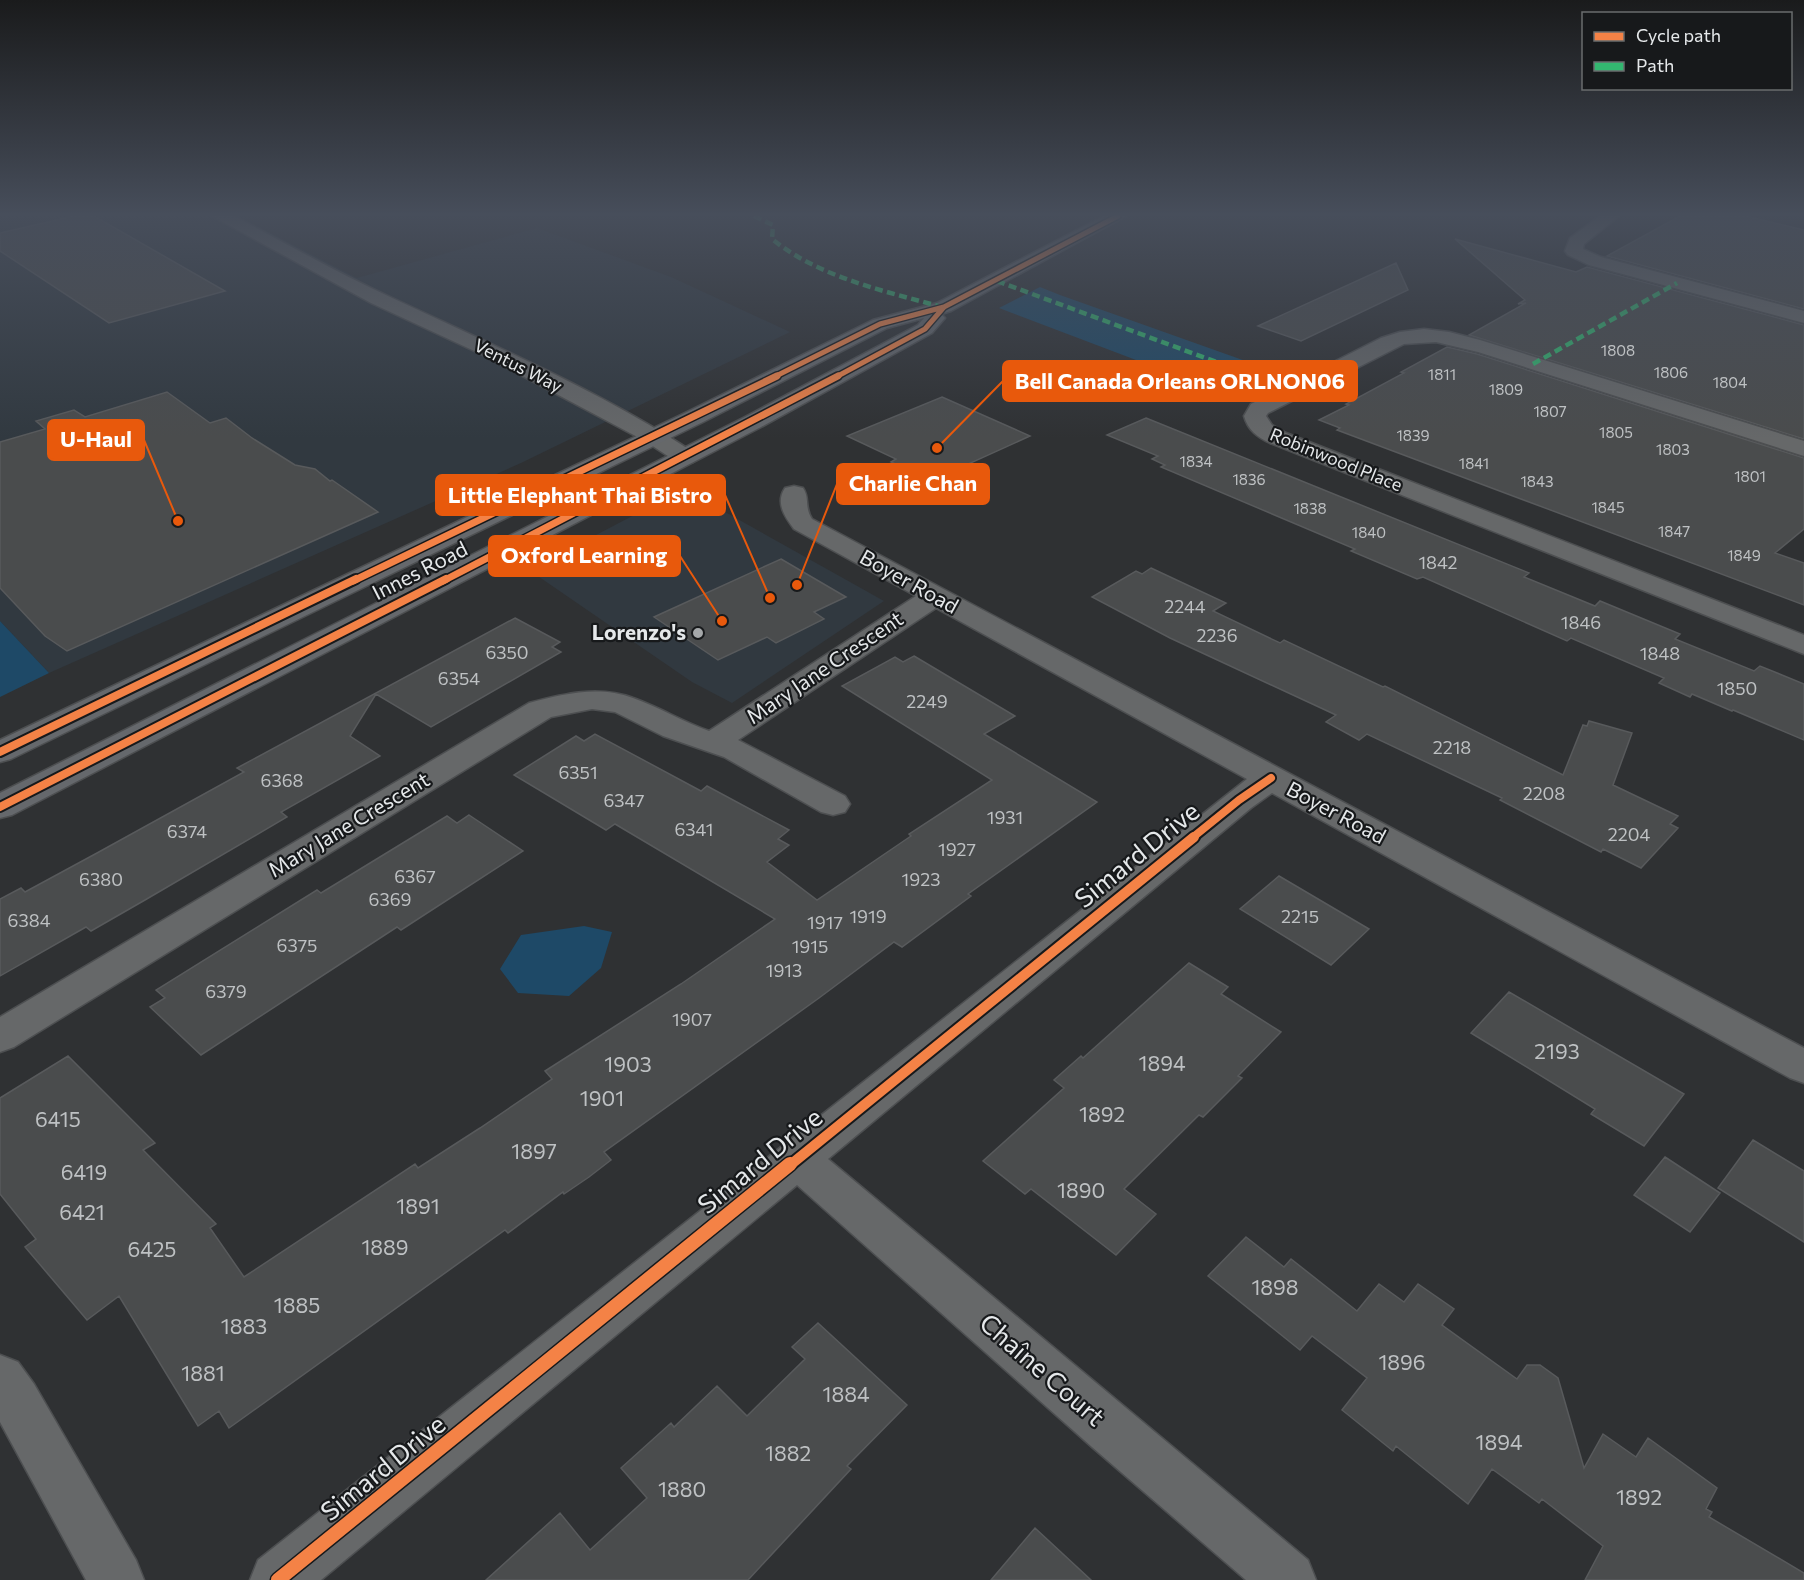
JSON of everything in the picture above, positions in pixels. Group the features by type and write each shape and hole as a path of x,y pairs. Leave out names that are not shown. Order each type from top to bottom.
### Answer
{"main road":[{"name":"Innes Road","path":"0,752 880,324 944,307 977,290"},
{"name":"Innes Road","path":"0,807 685,457 925,329 944,307"}],"street":[{"name":"Ventus Way","path":"360,290 490,351 653,436 685,457"},
{"path":"1702,290 1804,317"},
{"name":"Robinwood Place","path":"1804,449 1455,339 1421,335 1402,337 1388,342 1258,409 1255,416 1257,424 1278,438 1804,645"},
{"name":"Boyer Road","path":"794,494 794,511 803,524 1804,1067"},
{"name":"Mary Jane Crescent","path":"715,741 936,596"},
{"name":"Mary Jane Crescent","path":"0,1036 540,710 566,703 592,700 622,704 674,729 715,741 735,750 832,804"},
{"name":"Simard Drive","path":"278,1580 1239,800 1271,778"},
{"name":"Chaîne Court","path":"797,1158 1288,1580"},
{"path":"0,1379 16,1401 116,1580"}],"shaded area":[{"path":"0,290 699,290 790,332 521,463 49,673 0,621"},
{"path":"1035,290 1047,290 1268,369 1202,385 999,308"},
{"path":"684,489 884,601 732,703 692,682 529,570"},
{"path":"0,621 49,673 0,697"},
{"path":"584,926 612,932 601,968 569,996 518,993 500,969 521,935"}],"building":[{"path":"59,290 225,291 109,323"},
{"path":"1337,290 1408,290 1301,341 1258,326"},
{"path":"1513,290 1672,290 1804,325 1804,439 1469,335 1526,303 1518,304 1525,300"},
{"path":"1732,290 1804,290 1804,309"},
{"path":"1447,347 1477,354 1804,458 1804,529 1775,553 1804,563 1804,605 1337,430 1340,428 1319,420 1349,405 1346,404"},
{"path":"167,392 210,423 226,418 252,438 295,465 315,469 378,512 67,651 45,636 0,588 0,442 45,429 36,421 74,410 85,417"},
{"path":"942,397 1030,436 931,481 891,462 896,459 847,436"},
{"path":"1146,418 1529,573 1524,577 1595,606 1600,601 1680,634 1675,639 1754,671 1760,666 1804,684 1804,740 1692,694 1690,697 1659,683 1664,678 1571,638 1567,641 1423,577 1417,579 1351,551 1355,549 1161,467 1165,465 1152,459 1158,456 1107,435"},
{"path":"781,559 846,597 814,612 824,619 776,643 767,637 718,660 654,617"},
{"path":"1151,568 1226,603 1213,611 1280,643 1284,640 1385,686 1563,775 1583,725 1587,726 1589,721 1632,733 1613,785 1678,816 1670,824 1678,828 1641,868 1603,849 1601,852 1500,800 1502,798 1367,734 1359,740 1326,722 1336,715 1170,638 1092,597 1136,571 1142,574"},
{"path":"515,618 560,642 552,647 561,652 431,727 376,694 350,736 380,756 281,812 287,817 145,900 91,931 86,927 0,976 0,899 21,888 25,892 97,853 244,772 237,768"},
{"path":"914,656 1015,716 984,734 1097,802 968,894 971,896 902,947 894,942 604,1152 611,1160 589,1177 564,1194 563,1192 508,1233 505,1230 229,1428 219,1411 198,1426 119,1296 87,1320 25,1247 36,1239 0,1194 0,1098 68,1056 155,1143 143,1150 216,1224 210,1228 244,1277 415,1164 418,1168 480,1128 552,1079 545,1071 681,984 775,919 615,824 606,830 514,775 576,736 584,741 595,734 701,791 707,786 789,830 778,839 789,845 767,862 817,900 911,836 909,834 992,780 842,686 895,657 903,662"},
{"path":"469,815 523,851 401,930 397,927 201,1055 150,1007 165,998 156,990 317,890 321,893 447,816 457,823"},
{"path":"1279,876 1369,929 1331,965 1240,909"},
{"path":"1189,963 1228,987 1221,994 1281,1032 1238,1076 1242,1078 1203,1117 1199,1115 1124,1189 1156,1214 1116,1255 1031,1189 1025,1194 983,1161 1064,1088 1054,1080 1081,1056 1083,1058"},
{"path":"1509,992 1684,1094 1644,1146 1591,1114 1595,1109 1471,1033"},
{"path":"1753,1140 1804,1171 1804,1242 1718,1188"},
{"path":"1665,1157 1720,1193 1690,1232 1634,1195"},
{"path":"1246,1237 1284,1267 1291,1259 1357,1311 1379,1284 1404,1302 1418,1284 1454,1309 1442,1325 1517,1379 1527,1365 1540,1365 1558,1378 1584,1468 1603,1434 1636,1457 1648,1438 1717,1488 1706,1509 1712,1512 1709,1517 1804,1573 1804,1580 1585,1580 1603,1546 1542,1499 1539,1503 1492,1469 1468,1504 1396,1446 1393,1451 1342,1410 1367,1378 1312,1336 1300,1350 1208,1276"},
{"path":"818,1323 907,1405 847,1466 851,1469 748,1580 486,1580 560,1513 590,1550 647,1498 621,1468 671,1423 674,1427 717,1386 747,1416 805,1359 792,1347"},
{"path":"1035,1528 1091,1580 991,1580"}],"marked path":[{"path":"880,290 938,306"},
{"path":"1021,290 1294,391"},
{"path":"1533,364 1665,290"}],"cycle path":[{"path":"0,752 695,417 880,324 944,307 977,290"},
{"path":"0,807 753,422 925,329 944,307"},
{"path":"278,1580 1239,800 1271,778"}],"place":[{"name":"Bell Canada Orleans ORLNON06","path":"937,448"},
{"name":"U-Haul","path":"178,521"},
{"name":"Charlie Chan","path":"797,585"},
{"name":"Little Elephant Thai Bistro","path":"770,598"},
{"name":"Oxford Learning","path":"722,621"},
{"name":"Lorenzo's","path":"698,633"}]}
